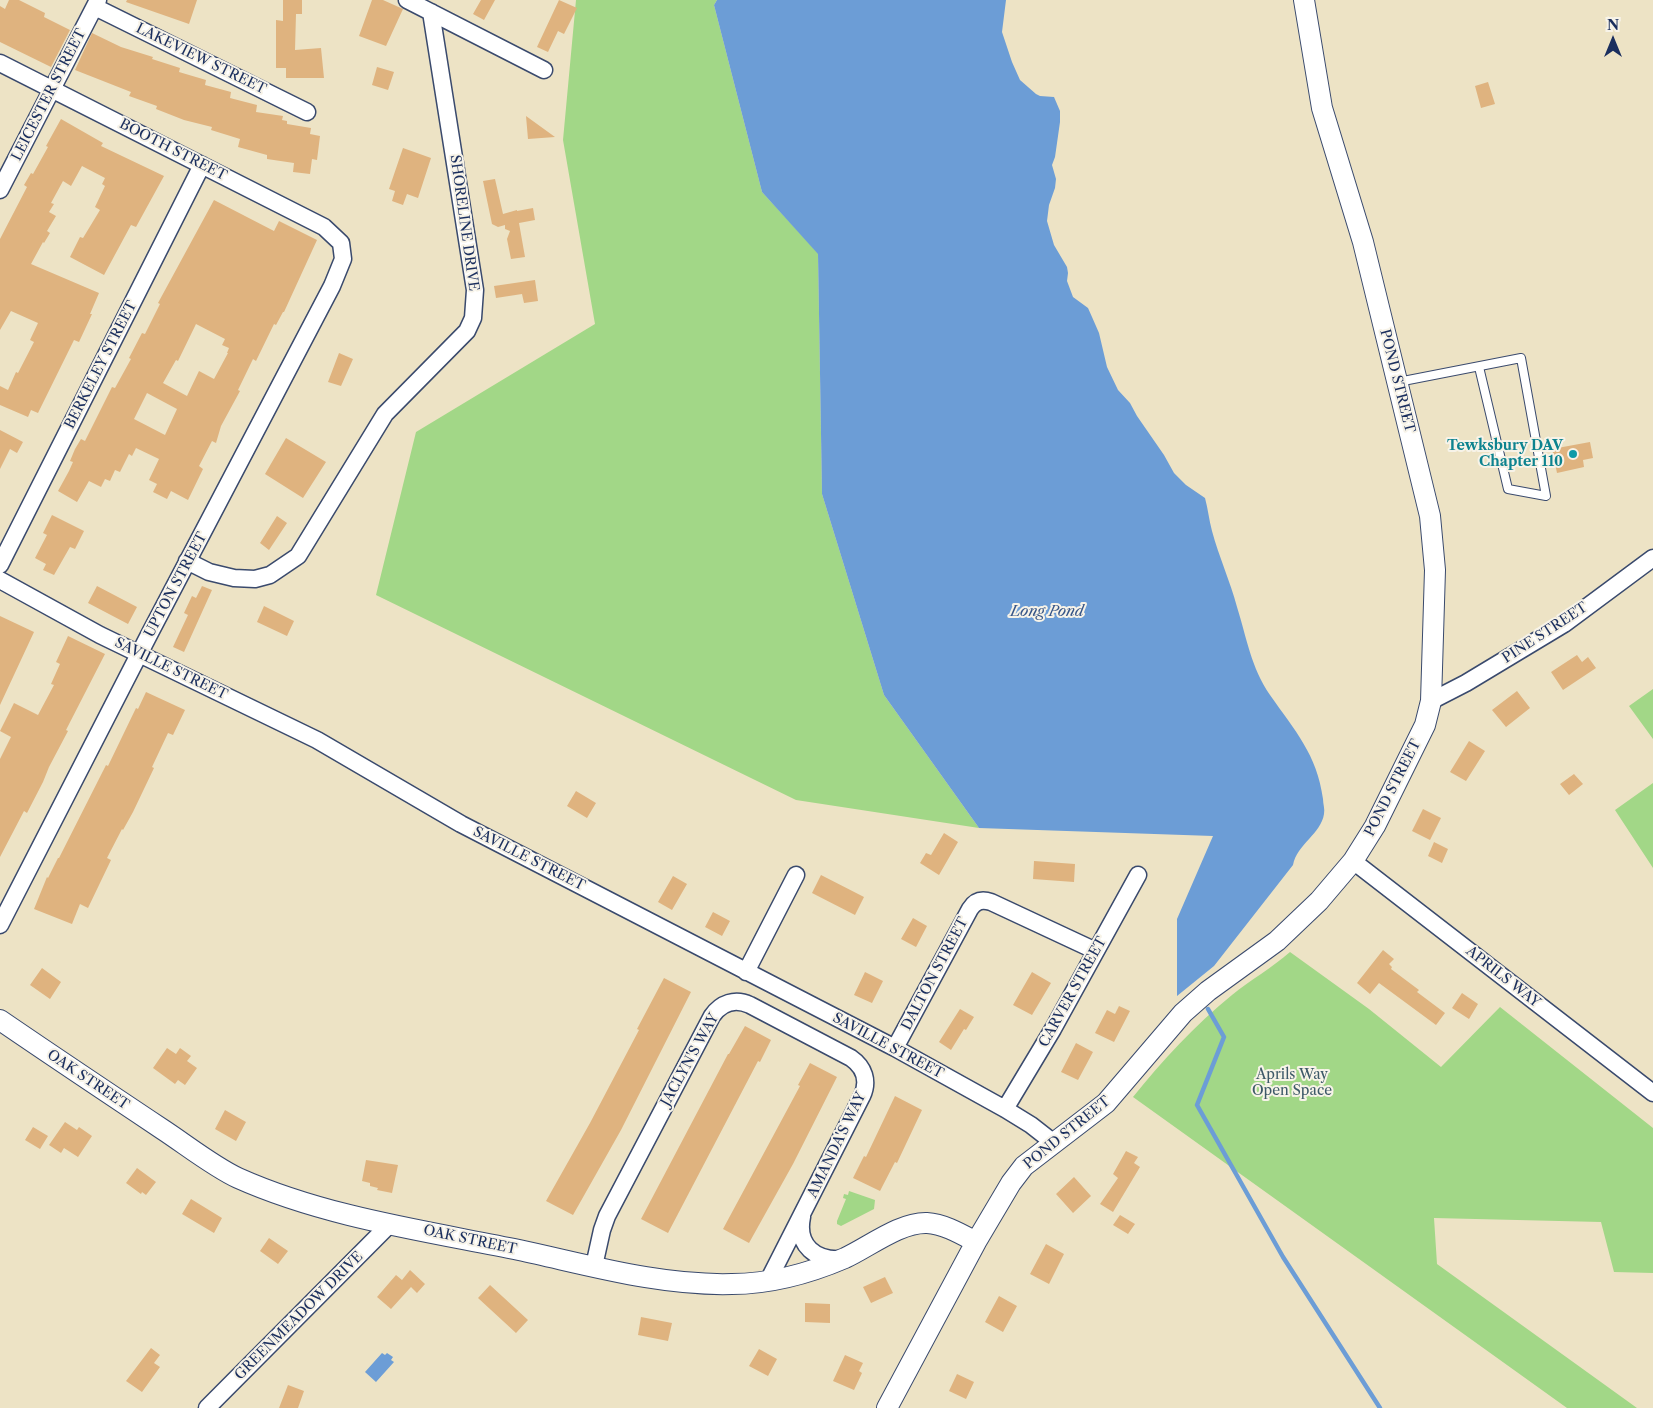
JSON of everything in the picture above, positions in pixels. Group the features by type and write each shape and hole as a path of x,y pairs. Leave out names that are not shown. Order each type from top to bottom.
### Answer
{"street":[{"path":"407,0 544,70"},
{"name":"POND STREET","path":"887,1408 976,1242 1024,1166 1106,1103 1182,1013 1208,991 1277,941 1319,901 1352,861 1375,826 1425,725 1432,701 1435,570 1430,516 1363,242 1322,108 1304,0"},
{"name":"LEICESTER STREET","path":"0,190 96,3"},
{"name":"LAKEVIEW STREET","path":"96,3 307,112"},
{"name":"SHORELINE DRIVE","path":"188,561 209,572 234,578 255,579 270,575 298,556 385,414 467,331 473,318 475,290 431,12"},
{"name":"BOOTH STREET","path":"0,63 324,227 341,243"},
{"name":"BERKELEY STREET","path":"0,565 202,165"},
{"name":"UPTON STREET","path":"0,924 332,286 343,259 341,243"},
{"name":"PINE STREET","path":"1432,701 1466,683 1564,624 1653,558"},
{"name":"SAVILLE STREET","path":"0,580 100,635 317,740 461,824 895,1048 1006,1109 1031,1124 1054,1142"},
{"name":"APRILS WAY","path":"1352,861 1653,1093"},
{"path":"746,972 796,875"},
{"name":"CARVER STREET","path":"1006,1109 1053,1029 1138,875"},
{"name":"DALTON STREET","path":"895,1048 970,909 977,901 991,902 1096,951"},
{"name":"JACLYN'S WAY","path":"594,1266 602,1230 610,1208 712,1016 719,1008 732,1002 746,1003 851,1058 859,1065 864,1075"},
{"name":"OAK STREET","path":"0,1020 87,1080 236,1177 284,1196 390,1224 658,1279 694,1283 748,1284 808,1271 842,1259 892,1233 920,1223 941,1226 976,1242"},
{"name":"AMANDA'S WAY","path":"768,1281 864,1093 866,1082 864,1075"},
{"name":"AMANDA'S WAY","path":"802,1213 802,1235 808,1248 813,1253 825,1258 842,1259"},
{"name":"GREENMEADOW DRIVE","path":"207,1408 390,1224"}],"lane":[{"path":"1398,382 1521,358 1546,496 1508,489 1479,367"}],"green space":[{"path":"576,0 717,0 714,5 762,192 818,253 822,494 884,695 979,828 796,800 376,595 416,432 595,324 563,140"},
{"path":"1653,689 1653,739 1629,706"},
{"path":"1653,783 1653,868 1615,810"},
{"name":"Aprils Way Open Space","path":"1290,952 1369,1009 1441,1067 1500,1007 1653,1128 1653,1273 1614,1272 1601,1222 1434,1218 1437,1264 1637,1408 1567,1408 1133,1097 1192,1031 1239,990"},
{"path":"849,1191 875,1200 874,1209 841,1226 837,1224 837,1221 846,1199 843,1198 844,1194 848,1195"}],"water":[{"name":"Long Pond","path":"717,0 1006,0 1002,32 1020,80 1040,96 1054,97 1060,111 1060,122 1052,165 1056,179 1055,188 1049,205 1047,221 1054,245 1067,267 1067,281 1073,297 1088,308 1099,333 1107,367 1118,390 1130,403 1174,473 1186,485 1205,498 1215,541 1258,674 1270,695 1304,744 1316,769 1323,799 1324,812 1322,821 1299,851 1293,865 1214,966 1177,996 1177,919 1213,836 979,828 884,695 822,494 818,254 762,192 714,5"},
{"path":"382,1353 385,1355 387,1353 393,1357 391,1360 394,1362 376,1382 365,1372"}],"building":[{"path":"9,0 19,0 45,13 44,17 70,30 51,67 0,42 0,6 5,9"},
{"path":"127,0 197,0 189,24 126,2"},
{"path":"283,0 302,0 302,14 296,14 295,50 321,48 324,78 286,78 286,68 276,68 276,20 283,21"},
{"path":"372,0 383,0 403,9 386,46 359,36"},
{"path":"481,0 495,0 484,20 473,14"},
{"path":"559,0 577,8 564,34 558,31 548,52 537,47"},
{"path":"92,33 121,47 180,68 179,72 206,80 205,85 231,92 230,98 257,105 256,112 283,116 282,120 287,121 287,124 311,128 310,134 320,136 317,160 312,159 310,174 293,172 294,163 267,159 267,155 238,147 240,139 211,130 212,127 184,120 156,109 157,106 129,96 131,92 75,70"},
{"path":"377,67 394,72 388,90 372,85"},
{"path":"1488,82 1495,104 1481,108 1475,86"},
{"path":"526,116 555,137 528,139"},
{"path":"61,119 103,143 101,146 164,176 136,227 131,225 104,275 70,257 80,237 83,238 100,210 95,207 105,186 102,184 105,178 82,166 71,186 63,181 51,203 54,204 49,212 56,216 47,231 50,233 31,264 99,293 79,342 74,340 38,413 31,410 28,417 0,405 0,386 8,390 16,372 18,373 34,342 30,340 38,323 11,311 0,330 0,239 27,187 24,185 31,173 33,174"},
{"path":"403,148 431,158 418,198 407,194 403,205 392,201 395,191 389,189"},
{"path":"495,179 503,214 533,208 535,220 519,223 525,257 511,259 507,239 510,231 505,229 505,225 498,227 492,224 483,181"},
{"path":"214,200 274,231 279,221 317,240 284,312 276,325 274,324 256,361 253,359 238,390 240,391 221,426 216,443 212,441 199,466 203,469 188,500 171,491 167,499 153,492 157,484 149,480 159,459 136,448 132,456 129,454 120,472 115,470 110,481 105,479 101,487 89,481 77,502 58,491 73,462 70,461 81,439 85,441 112,387 115,388 131,359 129,358 142,333 145,334 160,304 158,303","holes":["196,324 225,339 222,345 229,348 214,379 199,371 187,396 163,383 176,360 178,361","147,393 177,409 165,435 134,419"]},
{"path":"535,280 538,301 524,303 522,294 496,298 494,286"},
{"path":"339,353 353,359 341,386 328,382"},
{"path":"0,430 23,442 17,453 10,449 0,469"},
{"path":"286,438 326,462 303,498 265,474"},
{"name":"Tewksbury DAV Chapter 110","path":"1590,442 1593,458 1583,460 1584,467 1557,473 1552,449"},
{"path":"52,515 84,531 75,549 70,547 54,575 43,570 46,564 35,558 47,535 43,533"},
{"path":"277,516 287,523 269,550 260,543"},
{"path":"97,586 137,607 128,624 88,603"},
{"path":"202,586 212,590 184,652 173,647 188,615 184,613 192,596 196,598"},
{"path":"264,606 294,621 287,636 257,622"},
{"path":"0,616 34,632 0,705"},
{"path":"68,636 105,654 66,730 68,731 27,813 24,811 0,857 0,759 11,737 0,731 14,703 38,715 54,685 51,684 60,664 56,662"},
{"path":"1577,655 1582,662 1588,657 1596,668 1563,690 1551,672"},
{"path":"1517,691 1530,708 1506,727 1492,710"},
{"path":"146,692 185,710 173,735 168,733 133,812 107,858 111,860 88,908 80,904 72,924 34,909 47,877 59,858 106,765 108,766 136,708 138,709"},
{"path":"1469,741 1485,751 1466,781 1450,772"},
{"path":"1574,774 1583,784 1569,795 1560,784"},
{"path":"576,791 596,803 587,818 567,806"},
{"path":"1423,809 1441,818 1430,840 1412,831"},
{"path":"944,833 958,842 939,875 920,863 926,853 931,855"},
{"path":"1434,842 1448,849 1442,863 1428,856"},
{"path":"1034,861 1075,864 1074,882 1033,879"},
{"path":"821,875 864,897 855,915 812,893"},
{"path":"673,876 687,884 672,910 658,902"},
{"path":"713,912 730,921 722,936 705,927"},
{"path":"913,918 927,926 916,947 901,939"},
{"path":"1383,950 1394,959 1389,964 1392,967 1391,969 1445,1013 1436,1025 1379,983 1370,994 1357,983"},
{"path":"42,968 61,982 50,999 30,985"},
{"path":"865,972 883,981 872,1003 854,995"},
{"path":"1032,972 1051,983 1032,1015 1013,1005"},
{"path":"664,978 691,992 621,1130 573,1215 546,1201 590,1123"},
{"path":"1462,993 1478,1004 1469,1019 1452,1008"},
{"path":"1119,1006 1130,1011 1114,1042 1095,1033 1107,1010 1115,1014"},
{"path":"960,1009 974,1017 951,1050 939,1042"},
{"path":"745,1026 771,1040 760,1062 758,1061 668,1233 641,1219 728,1054"},
{"path":"1076,1043 1093,1052 1078,1080 1061,1072"},
{"path":"167,1048 176,1054 180,1048 191,1056 187,1061 197,1068 185,1085 178,1080 175,1084 153,1068"},
{"path":"810,1063 837,1077 793,1164 749,1243 723,1229 800,1086 798,1085"},
{"path":"895,1096 922,1110 897,1163 895,1162 880,1191 853,1178 864,1156 866,1157"},
{"path":"225,1110 246,1122 236,1141 215,1129"},
{"path":"65,1122 77,1130 79,1127 92,1136 78,1157 64,1148 61,1153 49,1145"},
{"path":"33,1127 48,1136 40,1149 25,1140"},
{"path":"1126,1151 1138,1157 1134,1163 1140,1167 1113,1212 1100,1204 1118,1178 1113,1174"},
{"path":"366,1160 398,1165 392,1193 377,1190 378,1188 370,1186 370,1183 362,1181"},
{"path":"137,1168 156,1182 146,1195 142,1192 141,1194 126,1183"},
{"path":"1074,1177 1091,1196 1073,1213 1056,1194"},
{"path":"191,1199 222,1218 214,1233 182,1214"},
{"path":"1120,1215 1135,1224 1128,1234 1113,1225"},
{"path":"269,1238 288,1251 278,1264 260,1251"},
{"path":"1046,1244 1064,1254 1049,1284 1030,1274"},
{"path":"410,1270 425,1284 417,1293 411,1287 391,1309 377,1297 396,1275 402,1280"},
{"path":"885,1277 893,1293 871,1303 863,1287"},
{"path":"490,1285 528,1320 516,1333 478,1298"},
{"path":"999,1296 1017,1306 1003,1332 985,1322"},
{"path":"805,1303 830,1304 830,1323 805,1322"},
{"path":"641,1317 672,1323 668,1341 638,1335"},
{"path":"151,1348 160,1355 154,1363 160,1367 142,1392 126,1381"},
{"path":"759,1349 777,1359 768,1376 749,1366"},
{"path":"845,1355 863,1363 859,1371 862,1373 854,1390 833,1381"},
{"path":"957,1374 974,1382 966,1399 949,1391"},
{"path":"288,1385 304,1391 298,1408 279,1408"}],"waterway":[{"path":"1208,1009 1224,1037 1197,1105 1283,1257 1380,1408"}],"place":[{"name":"Tewksbury DAV Chapter 110","path":"1573,454"}]}
